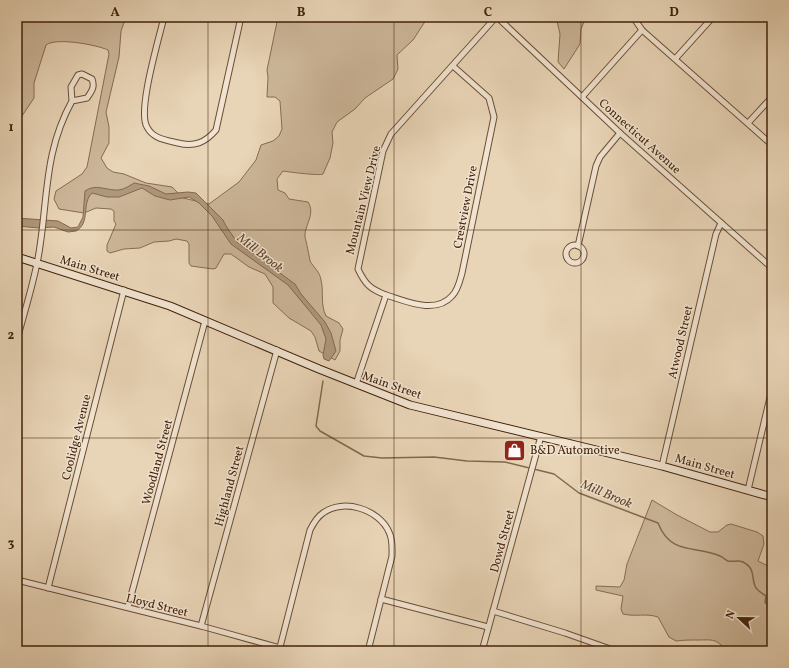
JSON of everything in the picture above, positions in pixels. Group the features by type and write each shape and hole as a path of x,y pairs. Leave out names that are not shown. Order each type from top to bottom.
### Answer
{"main road":[{"name":"Main Street","path":"17,257 124,290 170,306 410,405 662,466 772,497"}],"street":[{"path":"164,17 145,100 144,121 147,129 160,139 192,146 210,137 216,130 242,17"},
{"name":"Mountain View Drive","path":"386,295 372,290 364,283 358,269 358,261 383,150 391,134 497,17"},
{"name":"Connecticut Avenue","path":"497,17 620,133 772,268"},
{"path":"634,17 642,30 676,58 772,144"},
{"path":"676,58 713,17"},
{"path":"582,97 642,30"},
{"name":"Crestview Drive","path":"386,295 420,306 443,302 452,296 462,273 494,117 489,98 453,66"},
{"path":"17,340 36,263 42,231 50,160 61,121 72,101 71,87 78,75 82,74 92,79 94,84 93,90 87,98 72,101"},
{"path":"748,123 772,97"},
{"path":"578,246 596,166 600,157 620,133"},
{"name":"Atwood Street","path":"662,466 716,234 721,223"},
{"name":"Coolidge Avenue","path":"48,588 124,290"},
{"path":"356,384 386,295"},
{"name":"Woodland Street","path":"128,607 205,321"},
{"name":"Highland Street","path":"201,626 277,350"},
{"path":"748,490 772,393"},
{"name":"Dowd Street","path":"482,651 541,436"},
{"path":"279,650 310,530 321,514 341,505 369,511 378,517 389,531 392,543 392,556 368,651"},
{"name":"Lloyd Street","path":"17,580 201,626 279,650 291,651"},
{"path":"381,599 488,627"},
{"path":"493,611 565,633 616,651"}],"shaded area":[{"path":"17,17 126,17 121,31 119,57 106,112 109,127 109,143 101,158 107,168 113,172 124,174 146,183 172,187 183,198 209,204 239,182 256,160 261,145 273,141 279,136 282,129 280,101 275,97 267,97 267,70 278,17 428,17 413,40 397,55 398,69 393,79 365,98 355,109 337,122 332,132 333,143 330,158 323,174 283,171 277,179 278,190 285,193 289,199 308,202 310,206 311,211 305,237 310,261 318,272 322,284 324,312 326,316 339,323 343,329 340,340 340,351 335,360 319,351 315,337 311,331 289,318 273,303 273,287 265,274 249,267 231,254 224,254 216,268 213,269 191,266 189,263 189,244 187,241 176,239 154,242 140,248 124,249 110,253 107,251 107,245 116,224 114,221 114,211 111,209 96,208 84,213 59,209 54,199 56,191 82,174 87,167 109,54 108,50 86,44 58,42 46,45 34,83 34,98 22,116 17,136"},
{"path":"556,17 586,17 581,29 580,44 564,69 558,62 560,34"},
{"path":"134,183 149,186 166,194 188,192 196,193 223,220 237,242 295,284 301,294 325,322 331,333 336,351 329,361 324,359 323,355 326,339 321,325 288,285 231,244 212,216 199,203 189,197 170,200 155,196 142,188 119,197 107,197 92,193 87,202 83,223 76,231 68,232 54,227 39,228 17,226 17,218 58,221 71,228 78,227 83,217 85,191 97,187 119,190"},
{"path":"652,500 710,532 718,532 727,525 731,524 757,532 763,536 764,544 758,561 772,568 772,651 727,651 720,644 714,641 676,641 669,637 658,617 649,615 623,614 621,609 623,596 596,590 596,586 620,587 624,580 627,564"}],"waterway":[{"name":"Mill Brook","path":"323,381 316,426 320,431 364,456 382,458 434,457 467,461 505,462 554,474 579,493 658,523 663,533 670,541 677,545 684,548 721,556 728,561 743,562 750,567 754,583 758,591 766,596 765,602 771,609 772,623"}],"place":[{"name":"B&D Automotive","path":"514,450"}]}
